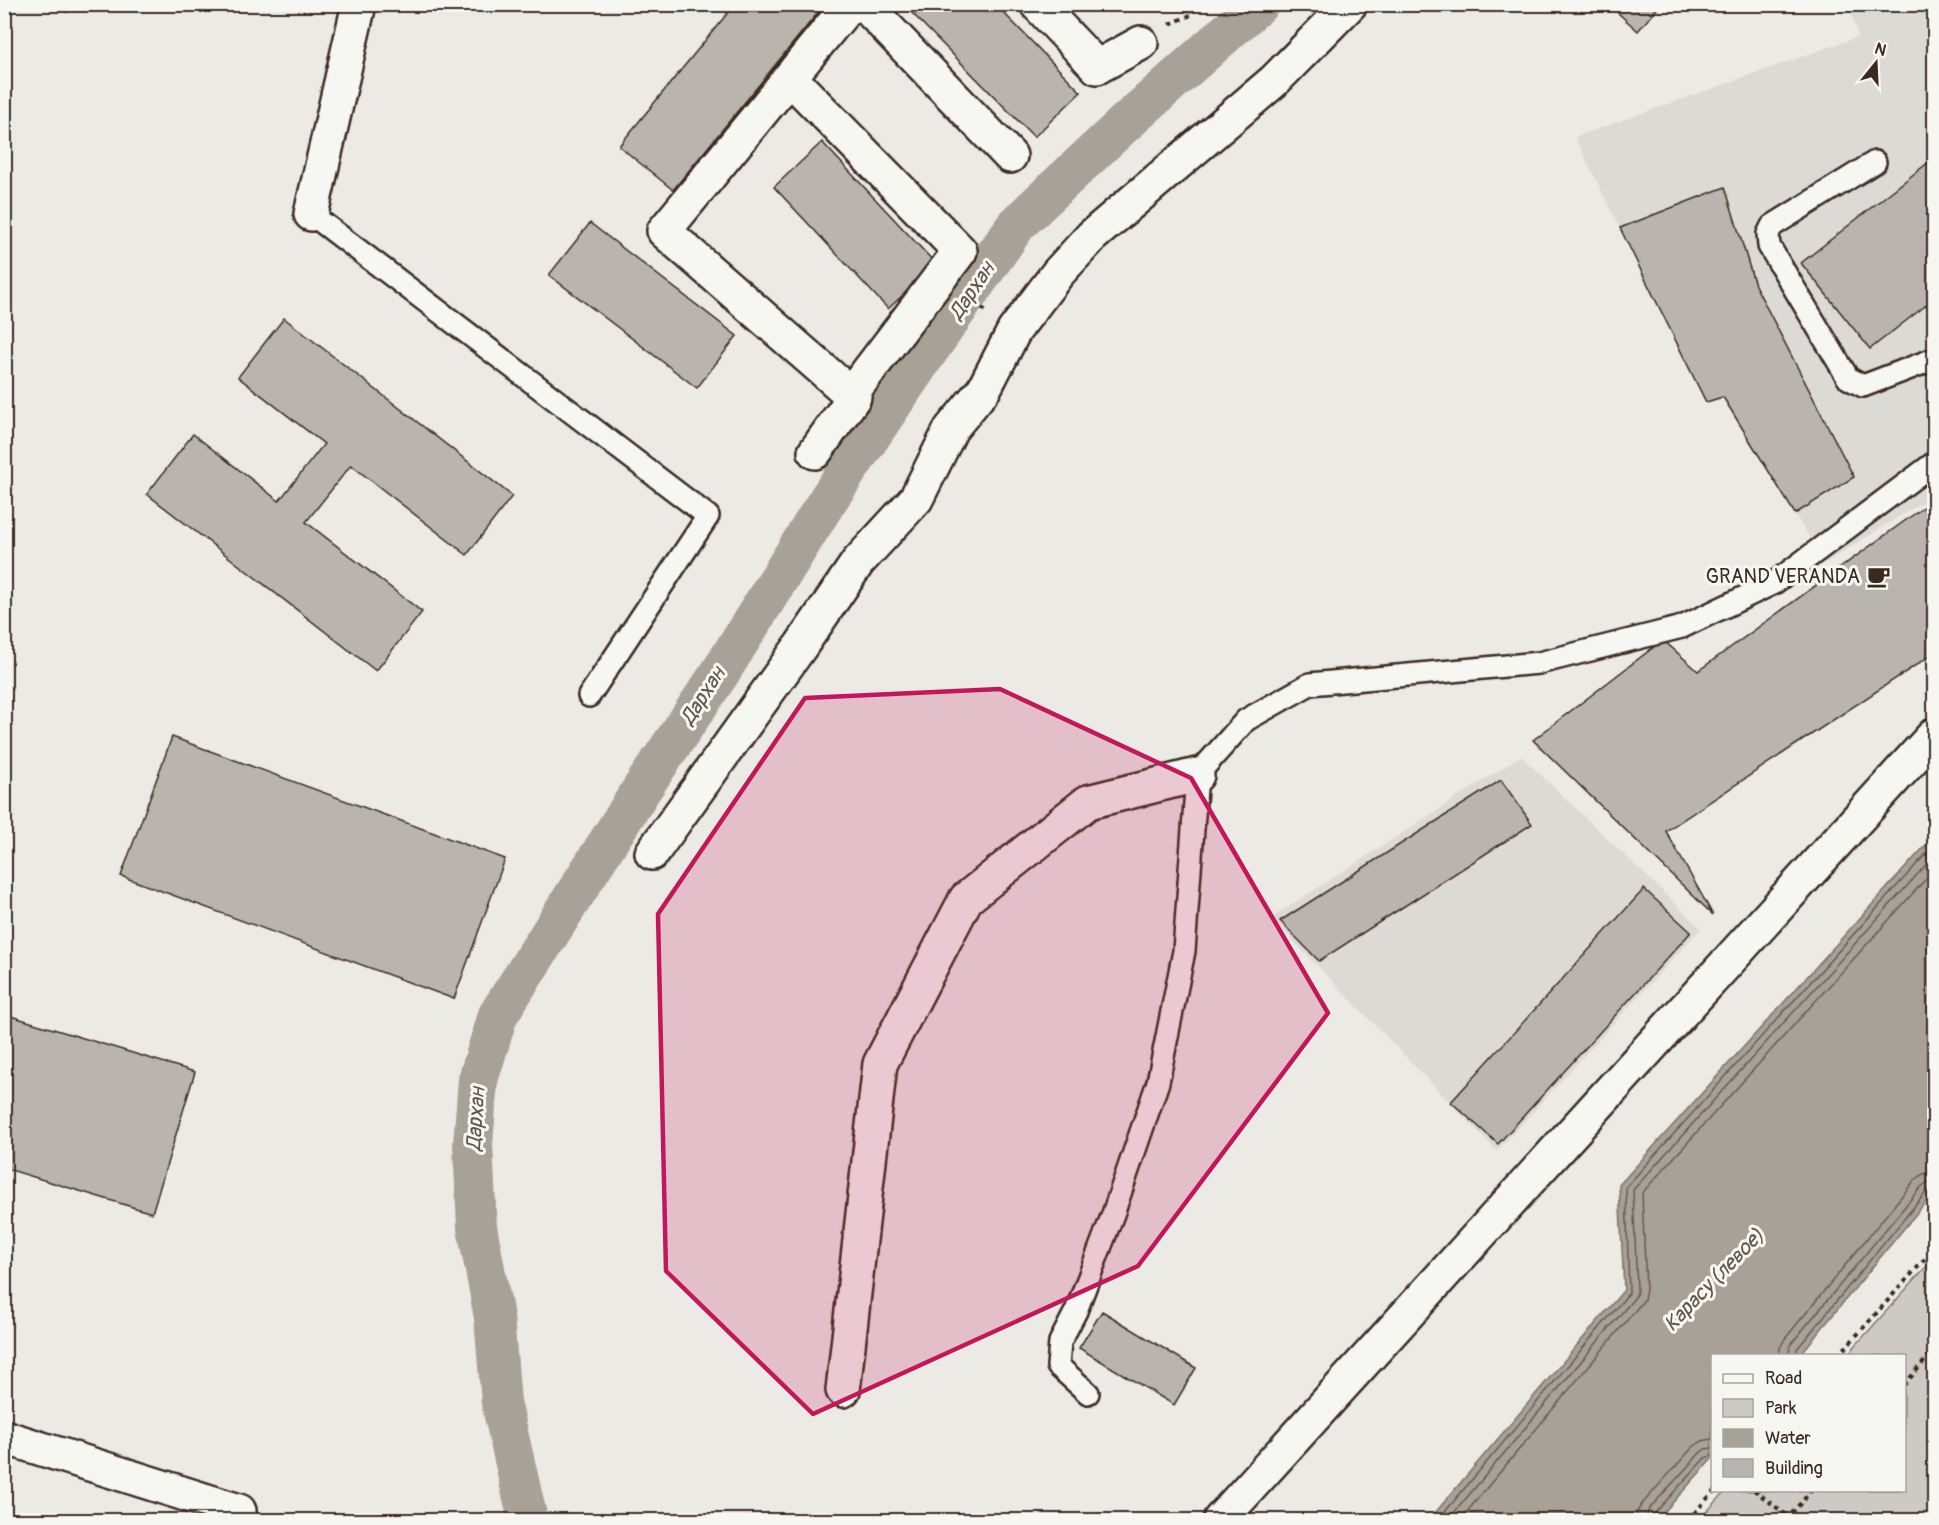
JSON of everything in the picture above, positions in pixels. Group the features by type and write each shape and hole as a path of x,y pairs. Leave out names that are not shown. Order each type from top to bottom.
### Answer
{"street":[{"path":"311,214 359,4"},
{"path":"815,452 854,397 664,231 850,4"},
{"path":"864,4 1010,156"},
{"path":"1037,4 1097,67 1141,43"},
{"path":"652,853 858,562 916,499 951,429 984,388 1014,331 1058,273 1092,236 1274,81 1350,4"},
{"path":"790,78 960,251 850,394"},
{"path":"1220,1521 1935,735"},
{"path":"843,1390 880,1064 966,899 1088,802 1197,775"},
{"path":"4,1437 239,1511"}],"lane":[{"path":"1875,162 1772,226 1768,234 1769,246 1848,378 1863,386 1935,359"},
{"path":"311,214 708,516 589,696"},
{"path":"1088,1393 1058,1366 1060,1342 1076,1311 1113,1214 1158,1082 1185,951 1197,775 1246,720 1310,684 1539,663 1682,627 1774,584 1935,464"}],"path":[{"path":"940,279 1014,331"},
{"path":"1840,1354 1935,1249"},
{"path":"1906,1384 1935,1350"},
{"path":"1688,1521 1714,1492"},
{"path":"1755,1492 1787,1519 1797,1521"},
{"path":"1787,1519 1811,1492"},
{"path":"1928,1521 1935,1501"}],"highlighted area":[{"path":"1000,689 1191,778 1328,1013 1138,1266 813,1414 666,1271 658,914 805,698"}],"shaded area":[{"path":"1849,5 1934,5 1934,495 1825,563 1723,397 1706,402 1575,137 1858,37"},
{"path":"1521,756 1701,928 1497,1151 1271,918"}],"green space":[{"path":"1934,1258 1934,1520 1699,1520 1725,1492 1906,1492 1906,1354 1848,1354"}],"water":[{"name":"Карасу (левое)","path":"1934,836 1934,1192 1801,1354 1711,1354 1711,1460 1657,1520 1429,1520 1624,1290 1619,1185"}],"building":[{"path":"44,4 70,4 67,12"},
{"path":"735,4 825,4 673,190 619,146"},
{"path":"918,4 995,4 1081,92 1034,137 911,12"},
{"path":"1608,4 1661,4 1638,31"},
{"path":"822,142 936,264 888,309 774,187"},
{"path":"1934,158 1934,299 1870,349 1801,263"},
{"path":"1725,187 1755,285 1854,477 1795,514 1723,397 1706,402 1620,228"},
{"path":"590,223 737,336 697,388 549,275"},
{"path":"284,318 512,496 467,555 351,465 306,522 422,612 376,671 147,494 193,434 279,501 324,444 238,377"},
{"path":"1928,504 1934,514 1934,653 1666,831 1713,915 1533,740 1663,640 1698,671"},
{"path":"172,737 505,859 454,999 121,876"},
{"path":"1501,780 1532,824 1319,961 1280,921"},
{"path":"1644,889 1691,932 1498,1144 1451,1102"},
{"path":"4,1014 195,1072 152,1213 4,1168"},
{"path":"1102,1311 1196,1368 1174,1405 1079,1348"}],"waterway":[{"name":"Дархан","path":"528,1520 501,1402 494,1317 477,1227 473,1144 478,1080 498,1015 643,787 720,673 829,498 1017,224 1123,125 1259,4"}],"place":[{"name":"GRAND VERANDA","path":"1878,576"}]}
